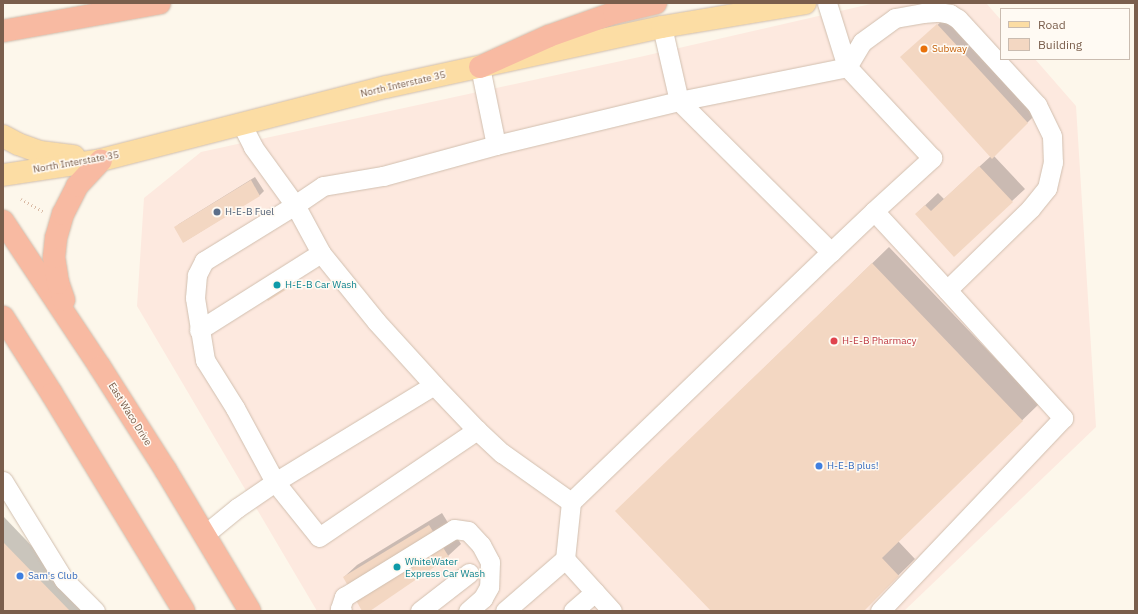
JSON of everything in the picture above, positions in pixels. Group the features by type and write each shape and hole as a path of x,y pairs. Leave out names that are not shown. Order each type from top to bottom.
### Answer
{"highway":[{"path":"4,31 160,3"},
{"path":"480,66 549,36 614,13 656,3"},
{"path":"76,329 58,283 54,257 56,238 63,214 77,186 101,160"},
{"name":"East Waco Drive","path":"3,221 76,329 164,469 250,611"},
{"path":"3,317 177,609"}],"main road":[{"name":"North Interstate 35","path":"3,175 101,160 386,87 662,27 806,3"},
{"path":"3,136 18,144 40,152 101,160"}],"street":[{"path":"505,611 565,559 571,502 874,211 932,158 847,67 827,3"},
{"path":"477,430 319,537 275,482 239,415 205,360 195,298 197,275 204,261 323,186 383,176 496,145 679,101 847,67 862,42 894,18 923,12 939,12 950,14 958,19 1037,105 1044,116 1052,136 1053,162 1047,188 1031,208 947,290"},
{"path":"662,27 679,101 831,252"},
{"path":"480,66 496,145"},
{"path":"241,123 253,147 295,204 321,253 376,321 477,430 514,462 571,502"},
{"path":"874,211 1063,418 880,611"},
{"path":"199,330 321,253"},
{"path":"204,535 237,508 275,482 434,385"},
{"path":"3,481 64,580 95,611"},
{"path":"342,611 340,609 344,597 454,529 468,531 481,545 490,562 488,587 483,598 468,611"},
{"path":"565,559 610,608 629,611"},
{"path":"420,611 470,573"},
{"path":"573,611 595,592"}],"path":[{"path":"21,199 24,202 44,211"},
{"path":"18,203 24,202"}],"shaded area":[{"path":"875,3 986,3 1000,19 1000,60 1036,60 1076,106 1096,427 904,611 317,611 137,306 144,198 201,152 644,56"}],"building":[{"path":"937,24 1028,123 992,159 900,57"},
{"path":"979,166 1013,202 954,257 915,214 925,205 931,211"},
{"name":"H-E-B Fuel","path":"251,180 260,196 183,243 174,227"},
{"name":"H-E-B plus!","path":"872,263 1023,421 882,558 899,576 864,611 711,611 615,511"},
{"name":"H-E-B Car Wash","path":"286,269 295,284 268,301 259,286"},
{"name":"WhiteWater Express Car Wash","path":"429,525 449,557 370,611 362,611 343,577"},
{"name":"Sam's Club","path":"3,542 70,611 3,611"}],"place":[{"name":"Subway","path":"924,49"},
{"name":"H-E-B Fuel","path":"217,212"},
{"name":"H-E-B Car Wash","path":"277,285"},
{"name":"H-E-B Pharmacy","path":"834,341"},
{"name":"H-E-B plus!","path":"819,466"},
{"name":"WhiteWater Express Car Wash","path":"397,567"},
{"name":"Sam's Club","path":"20,576"}]}
